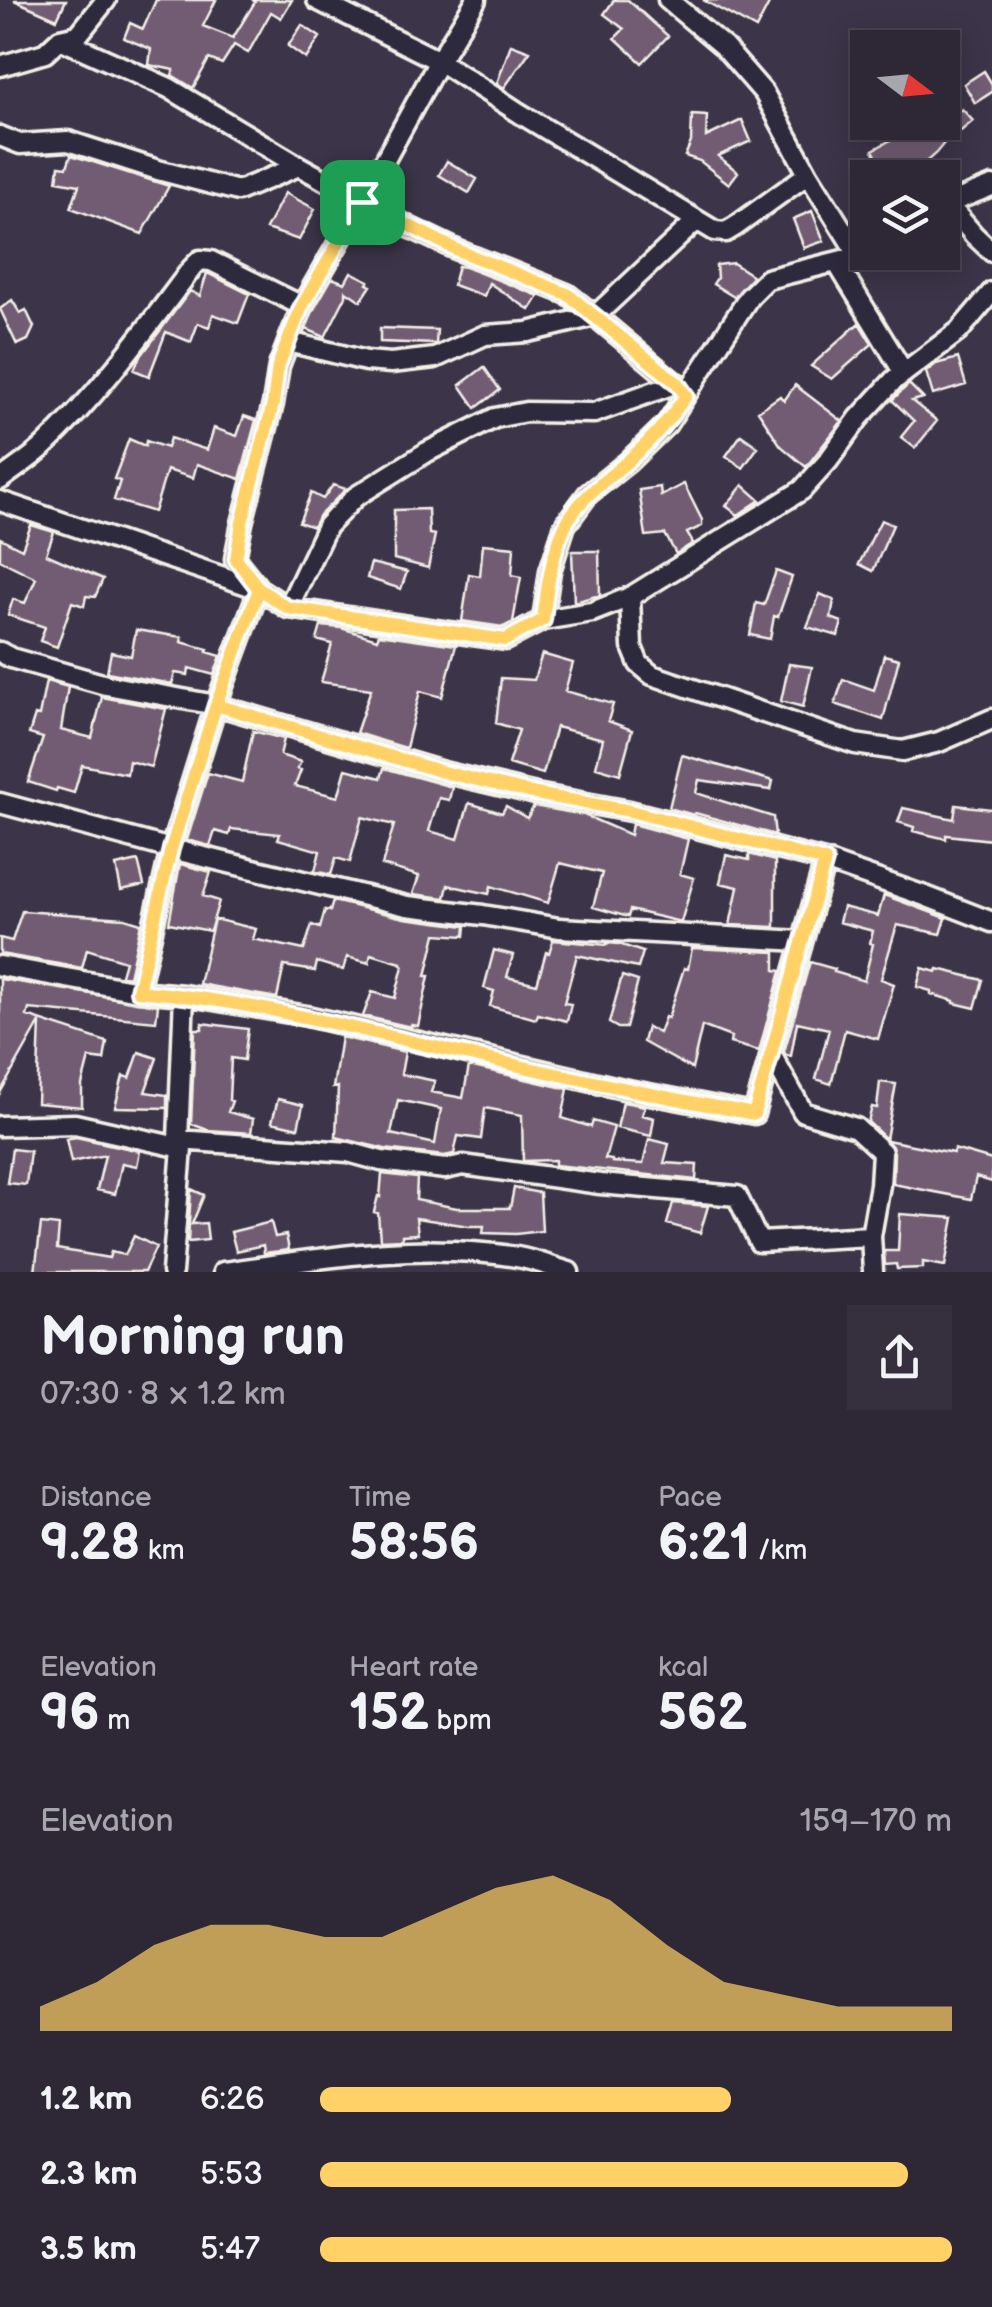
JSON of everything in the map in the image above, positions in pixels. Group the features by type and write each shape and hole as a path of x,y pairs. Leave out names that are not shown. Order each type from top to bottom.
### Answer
{"street":[{"path":"0,66 45,53 60,39 78,34 106,0"},
{"path":"317,0 347,7 714,231 726,232 808,174"},
{"path":"259,589 236,559 273,404 278,366 302,306 476,0"},
{"path":"668,0 724,47 764,93 808,174 850,235"},
{"path":"60,39 168,88 362,202 457,250 567,294 682,389"},
{"path":"0,136 20,144 68,141 238,191 298,166"},
{"path":"960,199 992,186"},
{"path":"289,342 366,361 390,362 435,358 485,335 528,332 595,316 696,221"},
{"path":"960,221 992,252"},
{"path":"543,620 550,571 566,525 588,494 667,424 682,389 750,297 767,279 850,258"},
{"path":"0,480 78,412 200,260 211,261 302,306"},
{"path":"837,263 904,373"},
{"path":"0,501 259,589 288,608 505,640 543,620 592,612 630,598 802,490 893,381 959,331 992,292"},
{"path":"288,608 328,526 355,497 427,452 495,418 526,412 594,413 682,389"},
{"path":"138,991 171,849 216,705 259,589"},
{"path":"630,598 632,647 639,664 652,674 855,744 903,750 940,742 992,720"},
{"path":"0,652 106,685 216,705 443,772 630,811 825,861 992,922"},
{"path":"0,803 408,906 559,928 802,941"},
{"path":"0,966 307,1016 623,1089 754,1114 825,861"},
{"path":"172,1272 184,995"},
{"path":"771,1054 804,1112 856,1128 882,1152 871,1236 873,1272"},
{"path":"0,1126 75,1124 180,1144 348,1152 381,1162 445,1169 463,1165 600,1184 737,1196 759,1242 871,1236"},
{"path":"223,1272 362,1252 422,1250 522,1258 569,1272"}],"building":[{"path":"14,0 66,0 57,19"},
{"path":"156,0 216,0 203,26 233,38 253,0 292,0 281,18 271,12 248,53 234,45 222,64 209,59 193,88 172,75 174,70 149,65 151,49 124,38 130,23 143,29"},
{"path":"614,0 628,0 668,36 642,63 615,38 624,29 604,14"},
{"path":"703,0 771,0 756,29"},
{"path":"302,25 320,37 306,59 288,46"},
{"path":"511,44 530,51 504,88 497,83"},
{"path":"984,71 992,92 975,103 964,84"},
{"path":"960,111 973,121 960,132"},
{"path":"692,115 707,116 706,137 742,120 751,141 718,156 738,172 729,184 700,161 685,156 691,142"},
{"path":"891,140 947,140 928,160 879,160 873,150"},
{"path":"71,155 169,186 142,234 71,208 79,185 57,181 59,166 67,167"},
{"path":"447,161 477,179 469,193 439,175"},
{"path":"285,193 315,209 299,240 266,229"},
{"path":"812,211 824,241 804,248 793,219"},
{"path":"733,263 753,276 734,297 713,284 717,278 716,265"},
{"path":"458,266 539,296 530,310 489,283 484,296 453,285"},
{"path":"351,272 371,286 361,301 346,291 325,337 306,329 332,278 345,283"},
{"path":"207,273 249,294 238,323 213,314 209,327 198,323 191,342 166,332 149,376 134,370 190,291 200,296"},
{"path":"12,300 20,313 26,310 34,327 28,340 17,345 0,309"},
{"path":"859,323 872,344 832,379 811,366"},
{"path":"380,328 437,330 436,344 380,342"},
{"path":"958,358 966,385 933,395 926,372 936,364"},
{"path":"484,367 500,390 476,408 460,385"},
{"path":"909,384 923,398 912,401 937,421 915,448 901,437 914,421 892,400"},
{"path":"795,385 842,421 806,467 781,446 758,411 780,396 784,401"},
{"path":"244,416 256,420 240,479 197,464 193,478 167,470 154,512 114,500 120,481 114,479 129,439 145,446 146,441 167,448 170,438 207,450 214,428 237,436"},
{"path":"741,435 758,447 743,468 726,456"},
{"path":"684,484 702,526 687,533 693,543 676,554 665,534 646,536 639,490 660,487 661,496"},
{"path":"333,485 346,489 313,527 299,522 311,493 323,499"},
{"path":"743,485 760,500 738,515 726,506"},
{"path":"428,509 429,534 435,535 428,568 394,559 394,510"},
{"path":"881,520 893,525 873,571 859,564"},
{"path":"31,525 54,532 46,554 103,579 95,597 86,596 84,606 72,602 57,647 40,641 45,627 8,615 13,599 25,603 36,578 0,560 0,538 22,549"},
{"path":"483,544 514,547 512,575 521,577 513,622 503,627 462,621 469,574 480,576"},
{"path":"572,551 599,551 600,595 574,602"},
{"path":"371,563 407,572 401,589 367,578"},
{"path":"776,571 792,577 778,617 774,616 770,639 750,635 756,603 764,605"},
{"path":"820,594 834,600 831,618 842,622 838,636 807,627"},
{"path":"321,626 377,639 379,634 456,645 442,697 420,691 406,748 356,733 371,689 321,682 332,644 317,640"},
{"path":"136,630 182,637 181,642 221,656 214,675 189,668 188,675 175,673 172,684 107,672 111,652 131,656"},
{"path":"542,654 573,663 565,691 613,704 608,721 632,730 620,774 596,767 603,739 556,727 543,774 508,764 519,730 496,723 501,678 534,680"},
{"path":"884,655 899,659 883,720 835,704 843,679 874,690"},
{"path":"789,664 812,667 803,707 781,701"},
{"path":"46,681 68,687 61,730 92,738 102,697 166,709 151,767 129,761 127,774 82,765 74,793 28,782 43,738 29,734 35,715 39,716"},
{"path":"253,731 284,739 280,755 301,762 295,786 338,797 346,769 381,778 384,768 452,787 449,800 439,798 429,831 458,839 469,803 502,813 506,806 527,818 534,806 584,815 630,835 632,824 688,839 680,874 694,878 681,922 630,910 628,917 593,907 602,873 560,863 548,903 491,886 489,894 448,885 445,898 413,894 419,876 382,865 394,825 362,817 350,862 336,858 331,875 315,871 320,851 278,839 280,834 231,829 229,835 215,831 210,846 187,840 208,773 242,782"},
{"path":"682,755 773,781 771,790 699,780 696,793 773,817 775,835 669,808"},
{"path":"956,805 992,809 992,840 946,835 946,839 913,831 914,827 898,822 903,808 954,819"},
{"path":"749,854 775,861 775,927 730,925 738,887 720,883 726,855 749,860"},
{"path":"138,861 144,885 121,890 116,866"},
{"path":"180,864 211,872 203,896 219,901 210,931 169,923"},
{"path":"884,895 946,918 941,934 897,925 881,979 894,984 878,1039 845,1030 831,1084 816,1079 829,1029 797,1022 791,1056 784,1052 810,962 864,981 873,931 839,922 843,907 878,916"},
{"path":"333,901 404,918 466,926 465,936 436,934 418,1026 363,1016 372,992 395,998 403,966 371,954 369,963 347,957 343,970 317,962 315,971 284,966 277,998 199,984 214,919 256,929 253,939 304,950 312,925 320,928 325,910 330,911"},
{"path":"22,911 125,918 141,923 129,977 121,975 125,961 87,949 82,968 0,954 0,938 12,941"},
{"path":"553,940 619,944 643,952 638,968 577,955 564,1003 571,1004 567,1021 538,1014 536,1019 490,1006 494,991 484,988 494,950 513,955 507,977 537,984"},
{"path":"692,948 775,952 775,970 781,971 759,1051 730,1043 731,1037 702,1026 692,1069 643,1042 647,1027 659,1033 665,1017 668,1018 684,968 688,969"},
{"path":"922,968 983,980 975,1008 917,987"},
{"path":"622,976 638,981 626,1028 618,1028 609,1023"},
{"path":"0,979 158,1005 156,1021 29,1009 27,1016 107,1042 104,1060 89,1058 82,1085 82,1107 37,1103 40,1022 0,1093"},
{"path":"202,1023 248,1029 244,1060 231,1058 232,1101 228,1112 253,1119 251,1133 208,1130 191,1124 195,1029 202,1029"},
{"path":"341,1037 405,1052 401,1074 435,1081 431,1092 463,1098 469,1066 568,1089 562,1118 591,1127 593,1121 614,1127 605,1159 643,1164 649,1139 669,1144 664,1163 697,1165 696,1180 555,1165 555,1160 523,1161 522,1115 485,1108 481,1139 458,1136 454,1154 444,1156 385,1149 336,1137 338,1087 333,1088","holes":["398,1100 441,1109 435,1144 391,1134"]},
{"path":"139,1052 157,1058 145,1092 167,1095 167,1108 115,1107 123,1076 130,1078"},
{"path":"880,1082 896,1084 886,1139 868,1122 872,1107 877,1108"},
{"path":"278,1099 303,1105 298,1128 272,1122"},
{"path":"623,1102 645,1106 642,1115 654,1118 651,1136 617,1128"},
{"path":"76,1137 140,1151 137,1166 122,1163 115,1194 97,1190 105,1155 71,1162 66,1139"},
{"path":"887,1140 953,1153 954,1149 992,1160 992,1182 976,1177 971,1199 893,1184 894,1152"},
{"path":"12,1149 30,1151 26,1185 7,1183"},
{"path":"382,1174 417,1178 416,1200 457,1208 510,1208 514,1188 540,1193 542,1231 483,1233 484,1226 416,1218 418,1234 380,1240 378,1213 374,1212"},
{"path":"191,1189 204,1195 192,1224 206,1223 208,1240 188,1242"},
{"path":"673,1203 708,1206 700,1233 667,1224"},
{"path":"900,1214 954,1218 945,1266 923,1262 923,1268 897,1269 896,1264 885,1265 884,1251 898,1251"},
{"path":"271,1222 275,1237 286,1235 289,1250 264,1253 263,1245 236,1251 231,1232"},
{"path":"41,1224 59,1226 57,1249 109,1258 111,1252 125,1255 134,1236 156,1247 144,1272 35,1272"}],"route":[{"path":"362,202 302,306 278,366 273,404 236,559 259,589 216,705 171,849 138,991 307,1016 623,1089 754,1114 825,861 630,811 443,772 216,705 246,620 259,589 288,608 505,640 543,620 550,571 566,525 588,494 667,424 686,396 677,383 567,294 457,250 362,202"}]}
